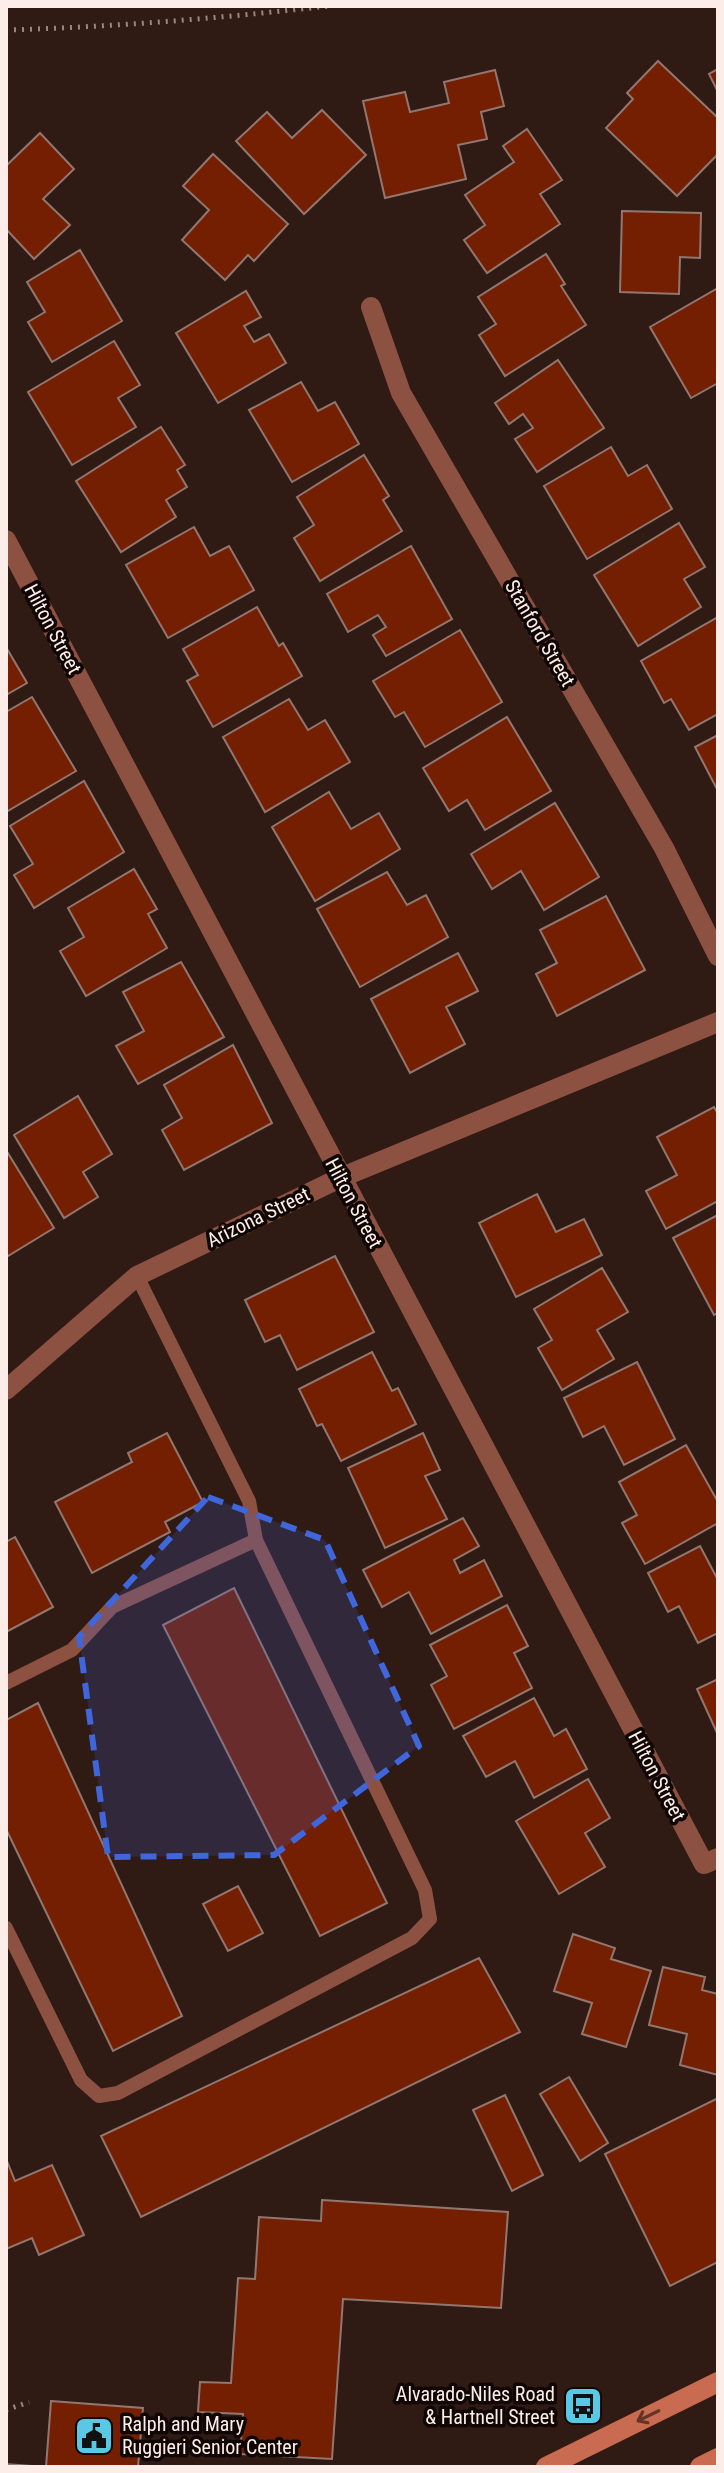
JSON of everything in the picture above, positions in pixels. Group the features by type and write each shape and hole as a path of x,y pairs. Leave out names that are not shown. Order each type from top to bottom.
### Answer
{"main road":[{"path":"546,2467 718,2382"},
{"path":"700,2467 718,2458"}],"street":[{"name":"Stanford Street","path":"371,307 401,393 664,848 718,956"},
{"name":"Hilton Street","path":"6,540 340,1178 711,1861"},
{"name":"Arizona Street","path":"6,1390 137,1276 340,1178 718,1022"}],"lane":[{"path":"6,1928 81,2080 99,2096 118,2093 412,1938 430,1919 425,1890 256,1540 249,1501 137,1276"},
{"path":"6,1683 72,1650 112,1607 256,1540"}],"path":[{"path":"6,30 80,28 329,6"},
{"path":"6,2410 29,2402"}],"highlighted area":[{"path":"208,1497 325,1540 419,1746 274,1855 108,1857 79,1637"}],"building":[{"path":"658,61 718,118 718,154 677,196 606,128 633,99 627,93"},
{"path":"718,69 718,92 709,74"},
{"path":"495,70 504,106 481,112 487,139 458,145 466,179 385,198 363,101 405,92 410,112 449,103 444,82"},
{"path":"322,110 366,155 304,214 236,141 267,112 292,138"},
{"path":"527,129 562,180 540,194 560,224 487,273 464,240 485,225 465,195 514,162 503,146"},
{"path":"40,133 74,169 43,199 70,225 34,259 6,229 6,166"},
{"path":"213,154 288,224 254,261 248,255 225,280 182,240 209,210 183,186"},
{"path":"622,211 701,213 700,258 680,257 679,294 620,292"},
{"path":"80,250 122,321 52,362 28,322 45,312 27,282"},
{"path":"546,254 565,284 561,286 586,325 505,376 479,335 496,324 478,297"},
{"path":"718,288 718,383 691,398 650,327"},
{"path":"246,291 261,317 244,326 254,342 269,334 286,363 218,403 176,333"},
{"path":"114,341 140,385 118,398 136,427 72,465 28,392"},
{"path":"558,360 604,428 537,472 515,439 533,428 523,414 509,424 495,403"},
{"path":"301,382 318,411 335,402 359,444 292,482 249,410"},
{"path":"161,427 185,465 177,470 187,487 166,500 176,517 121,552 76,481"},
{"path":"611,447 628,476 647,465 672,509 587,559 544,486"},
{"path":"364,455 389,496 383,500 402,531 320,581 294,538 314,525 297,497"},
{"path":"679,523 705,567 684,579 701,607 638,646 594,575"},
{"path":"194,527 210,556 229,546 254,590 168,638 126,565"},
{"path":"411,546 452,619 386,656 373,635 386,627 378,615 348,632 327,594"},
{"path":"257,607 279,646 283,643 302,676 213,727 187,681 198,675 183,649"},
{"path":"718,617 718,714 689,730 671,699 664,703 641,661"},
{"path":"460,630 502,702 425,747 404,712 395,717 373,681"},
{"path":"6,647 27,683 6,695"},
{"path":"32,697 76,771 6,812 6,712"},
{"path":"289,699 308,730 325,720 350,762 265,812 223,737"},
{"path":"507,717 551,791 485,830 467,800 449,811 423,768"},
{"path":"718,735 718,791 695,747"},
{"path":"84,781 124,852 34,908 14,875 33,864 10,826"},
{"path":"329,792 351,829 379,813 400,849 315,901 272,827"},
{"path":"555,803 599,877 544,910 521,871 492,889 471,854"},
{"path":"134,869 157,909 148,914 167,948 86,996 60,951 84,937 68,908"},
{"path":"387,872 407,905 426,895 448,937 360,987 317,909"},
{"path":"606,896 645,970 557,1016 536,974 557,963 540,930"},
{"path":"458,953 478,991 446,1007 465,1044 410,1073 371,999"},
{"path":"181,962 224,1037 138,1084 116,1046 144,1031 123,992"},
{"path":"233,1045 272,1123 184,1170 162,1130 182,1118 164,1085"},
{"path":"78,1096 112,1154 83,1172 98,1197 64,1218 14,1135"},
{"path":"714,1107 718,1114 718,1201 666,1229 646,1191 677,1175 657,1137"},
{"path":"6,1150 54,1228 8,1256 6,1254"},
{"path":"537,1194 556,1232 584,1219 602,1255 516,1297 479,1223"},
{"path":"718,1215 718,1313 714,1315 673,1238"},
{"path":"335,1256 374,1332 297,1370 280,1335 265,1342 245,1300"},
{"path":"602,1268 628,1312 597,1330 614,1359 562,1390 538,1348 552,1340 534,1309"},
{"path":"372,1352 392,1391 398,1388 416,1424 341,1461 322,1424 317,1426 299,1389"},
{"path":"637,1362 675,1439 624,1465 604,1426 583,1437 564,1398"},
{"path":"167,1433 203,1502 165,1522 170,1532 92,1573 55,1502 132,1462 128,1453"},
{"path":"423,1433 440,1470 425,1476 447,1519 385,1548 348,1468"},
{"path":"686,1445 718,1502 718,1523 645,1564 622,1523 637,1515 619,1482"},
{"path":"463,1518 479,1546 454,1560 460,1573 484,1560 502,1596 431,1634 409,1592 382,1607 363,1570"},
{"path":"15,1537 53,1607 6,1632 6,1542"},
{"path":"700,1546 718,1580 718,1633 698,1643 679,1606 668,1612 648,1573"},
{"path":"234,1588 387,1903 320,1936 163,1625"},
{"path":"507,1605 528,1646 514,1653 532,1688 454,1729 431,1685 447,1676 430,1645"},
{"path":"718,1679 718,1735 697,1689"},
{"path":"534,1698 554,1736 566,1729 587,1769 534,1798 515,1761 486,1777 463,1736"},
{"path":"38,1703 182,2016 113,2051 6,1829 6,1720"},
{"path":"588,1779 610,1818 585,1833 605,1867 559,1894 516,1821"},
{"path":"238,1886 263,1933 228,1951 203,1904"},
{"path":"573,1934 615,1948 611,1959 651,1971 626,2047 582,2034 592,2003 554,1991"},
{"path":"479,1958 520,2032 141,2217 101,2136"},
{"path":"663,1967 705,1977 702,1990 718,1994 718,2075 680,2065 687,2034 649,2025"},
{"path":"569,2077 608,2143 580,2161 540,2094"},
{"path":"505,2095 543,2175 512,2191 473,2110"},
{"path":"718,2098 718,2262 670,2286 605,2154"},
{"path":"7,2161 15,2181 52,2165 84,2235 39,2255 32,2238 6,2249"},
{"path":"322,2200 508,2212 501,2308 343,2299 332,2459 240,2454 243,2414 198,2412 200,2382 231,2383 238,2278 255,2279 259,2217 321,2221"},
{"name":"Ralph and Mary Ruggieri Senior Center","path":"51,2401 143,2408 138,2467 46,2467"},
{"path":"6,2464 46,2467 6,2467"}],"place":[{"name":"Alvarado-Niles Road & Hartnell Street","path":"583,2406"},
{"name":"Ralph and Mary Ruggieri Senior Center","path":"94,2436"}]}
